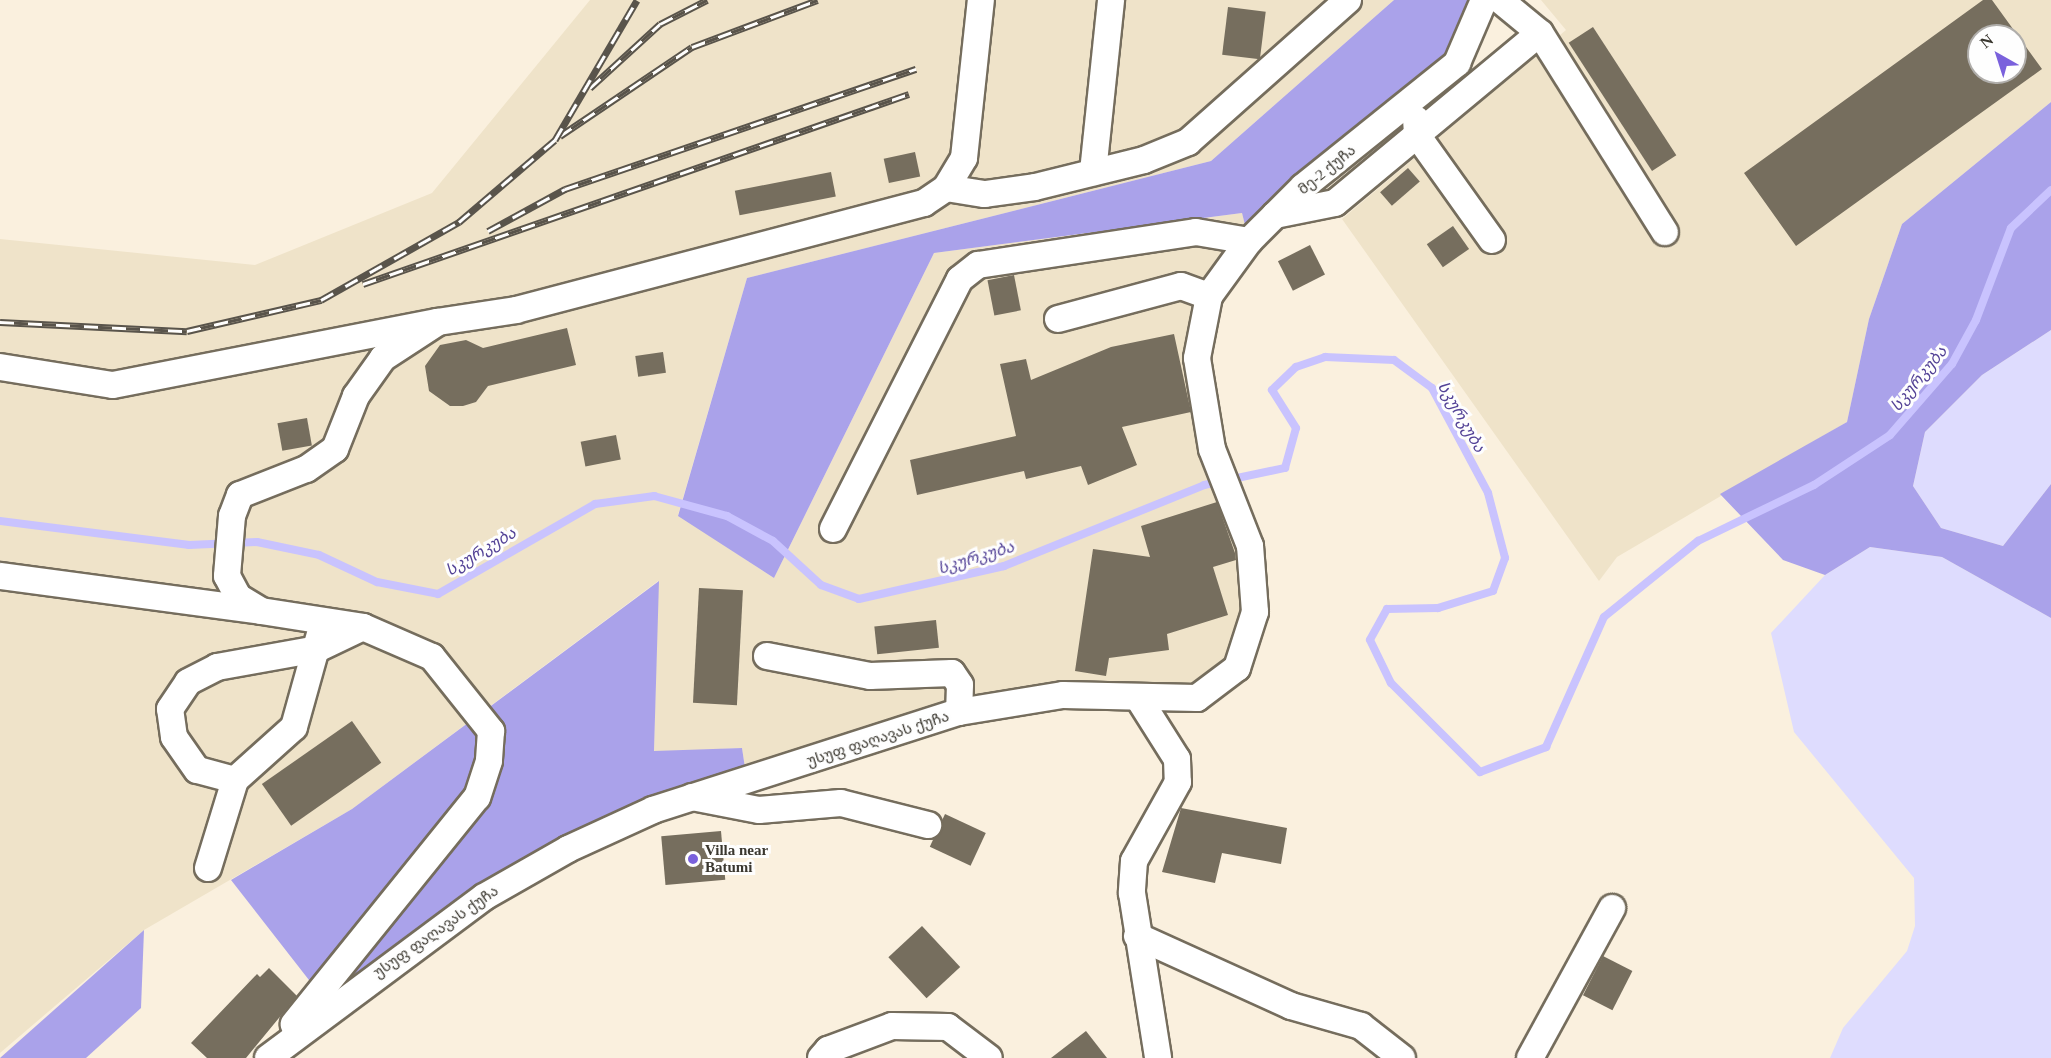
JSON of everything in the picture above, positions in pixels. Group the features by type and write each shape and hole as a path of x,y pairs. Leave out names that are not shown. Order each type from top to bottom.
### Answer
{"street":[{"path":"0,367 113,385 438,322 516,310 924,203 946,188 964,158 981,0"},
{"path":"1093,172 1110,0"},
{"path":"946,188 985,194 1093,172 1188,142 1348,0"},
{"name":"მე-2 ქუჩა","path":"1197,358 1209,296 1249,241 1275,215 1416,100 1457,63 1484,0"},
{"path":"1500,0 1540,33 1665,232"},
{"path":"1275,215 1335,202 1540,33"},
{"path":"1416,100 1417,135 1492,240"},
{"path":"833,529 960,279 978,265 1016,255 1196,232 1249,241"},
{"path":"1058,319 1181,286 1209,296"},
{"path":"261,610 237,597 227,576 232,516 240,495 306,469 335,449 356,396 383,358 438,322"},
{"name":"უსუფ ფაღავას ქუჩა","path":"268,1058 484,897 609,828 692,797 959,712 1063,694 1139,699 1197,698 1237,668 1256,612 1250,546 1212,449 1197,358"},
{"path":"0,576 261,610 363,627 432,657 491,731 489,761 477,797 268,1058"},
{"path":"208,868 236,780 294,727 323,620"},
{"path":"236,780 197,771 174,737 170,709 188,682 217,667 317,649 363,627"},
{"path":"767,656 870,676 952,673 960,685 959,712"},
{"path":"1139,699 1177,759 1178,782 1134,861 1137,936 1158,1058"},
{"path":"692,797 759,810 841,803 928,825"},
{"path":"1530,1058 1611,909"},
{"path":"1137,936 1291,1006 1362,1026 1402,1058"},
{"path":"821,1058 828,1050 892,1026 948,1027 989,1058"}],"shaded area":[{"path":"590,0 1394,0 1211,161 747,278 678,515 774,578 934,253 1242,213 1249,241 1209,296 1197,358 1250,546 1237,668 1197,698 1063,695 747,781 742,748 654,752 658,581 352,809 144,930 0,1053 0,239 255,265 432,193"},
{"path":"1394,0 1484,0 1469,45 1249,241 1242,213 934,253 774,578 678,516 747,278 1211,161"},
{"path":"1541,0 2051,0 2051,102 1902,224 1869,319 1847,422 1617,557 1599,581 1342,219 1566,30"},
{"path":"2051,102 2051,330 1982,375 1925,432 1913,486 1941,528 2003,546 2051,484 2051,618 1942,557 1870,547 1825,575 1783,560 1720,494 1847,422 1869,319 1902,224"},
{"path":"2051,330 2051,484 2003,546 1941,528 1913,486 1925,432 1982,375"},
{"path":"1870,547 1942,557 2051,618 2051,1058 1830,1058 1843,1028 1907,951 1915,926 1914,878 1794,732 1771,633 1825,575"},
{"path":"659,581 654,751 742,748 747,781 609,828 330,1007 231,880 352,809"},
{"path":"144,930 141,1008 86,1058 0,1058"}],"building":[{"path":"1983,0 1992,0 2009,24 1967,24 1967,84 2021,84 1796,246 1744,173"},
{"path":"1228,7 1266,12 1260,59 1222,55"},
{"path":"1593,27 1676,155 1652,171 1569,43"},
{"path":"2027,48 2042,69 2027,80"},
{"path":"915,152 920,176 889,183 884,159"},
{"path":"1408,168 1420,182 1392,206 1380,192"},
{"path":"831,172 836,197 740,215 735,191"},
{"path":"1453,226 1469,249 1443,267 1427,244"},
{"path":"1310,245 1325,274 1293,291 1278,261"},
{"path":"1014,275 1021,310 994,315 987,280"},
{"path":"567,328 576,365 488,386 476,402 463,406 450,406 429,391 425,366 440,345 466,340 483,348"},
{"path":"1174,334 1191,412 1122,427 1137,465 1088,485 1081,466 1026,479 1024,471 917,495 910,460 1016,436 1000,364 1026,359 1031,380 1111,347"},
{"path":"663,352 666,373 638,377 635,356"},
{"path":"307,418 312,446 282,451 277,423"},
{"path":"616,435 621,460 585,466 581,442"},
{"path":"1217,502 1236,560 1213,567 1228,615 1167,634 1169,650 1109,658 1106,676 1075,671 1093,549 1150,557 1141,526"},
{"path":"699,588 743,590 737,705 693,703"},
{"path":"936,620 939,648 877,654 874,626"},
{"path":"352,721 381,763 291,826 262,784"},
{"path":"1181,808 1287,828 1281,864 1222,853 1215,883 1162,872"},
{"path":"945,814 986,833 971,866 930,847"},
{"name":"Villa near Batumi","path":"721,831 725,880 665,885 661,836"},
{"path":"922,926 960,967 927,998 888,957"},
{"path":"1603,956 1632,971 1612,1010 1583,995"},
{"path":"269,968 297,996 246,1058 207,1058 191,1043 257,974 260,977"},
{"path":"1086,1031 1107,1058 1051,1058"}],"waterway":[{"name":"სკურკუბა","path":"0,521 189,545 257,542 319,555 377,582 438,594 595,504 654,496 727,516 773,541 821,585 859,599 1004,566 1204,485 1285,468 1296,428 1272,390 1296,367 1325,357 1394,360 1432,388 1488,493 1505,558 1493,591 1438,608 1387,609 1370,640 1391,683 1480,772 1546,747 1604,617 1698,541 1814,485 1890,435 1952,364 1976,320 2011,228 2051,190"}],"railway":[{"path":"0,322 187,331 321,300 459,222 555,140 637,0"},
{"path":"590,88 660,24 707,0"},
{"path":"560,136 692,47 818,0"},
{"path":"488,231 565,189 916,69"},
{"path":"363,284 909,94"}],"place":[{"name":"Villa near Batumi","path":"693,859"}]}
